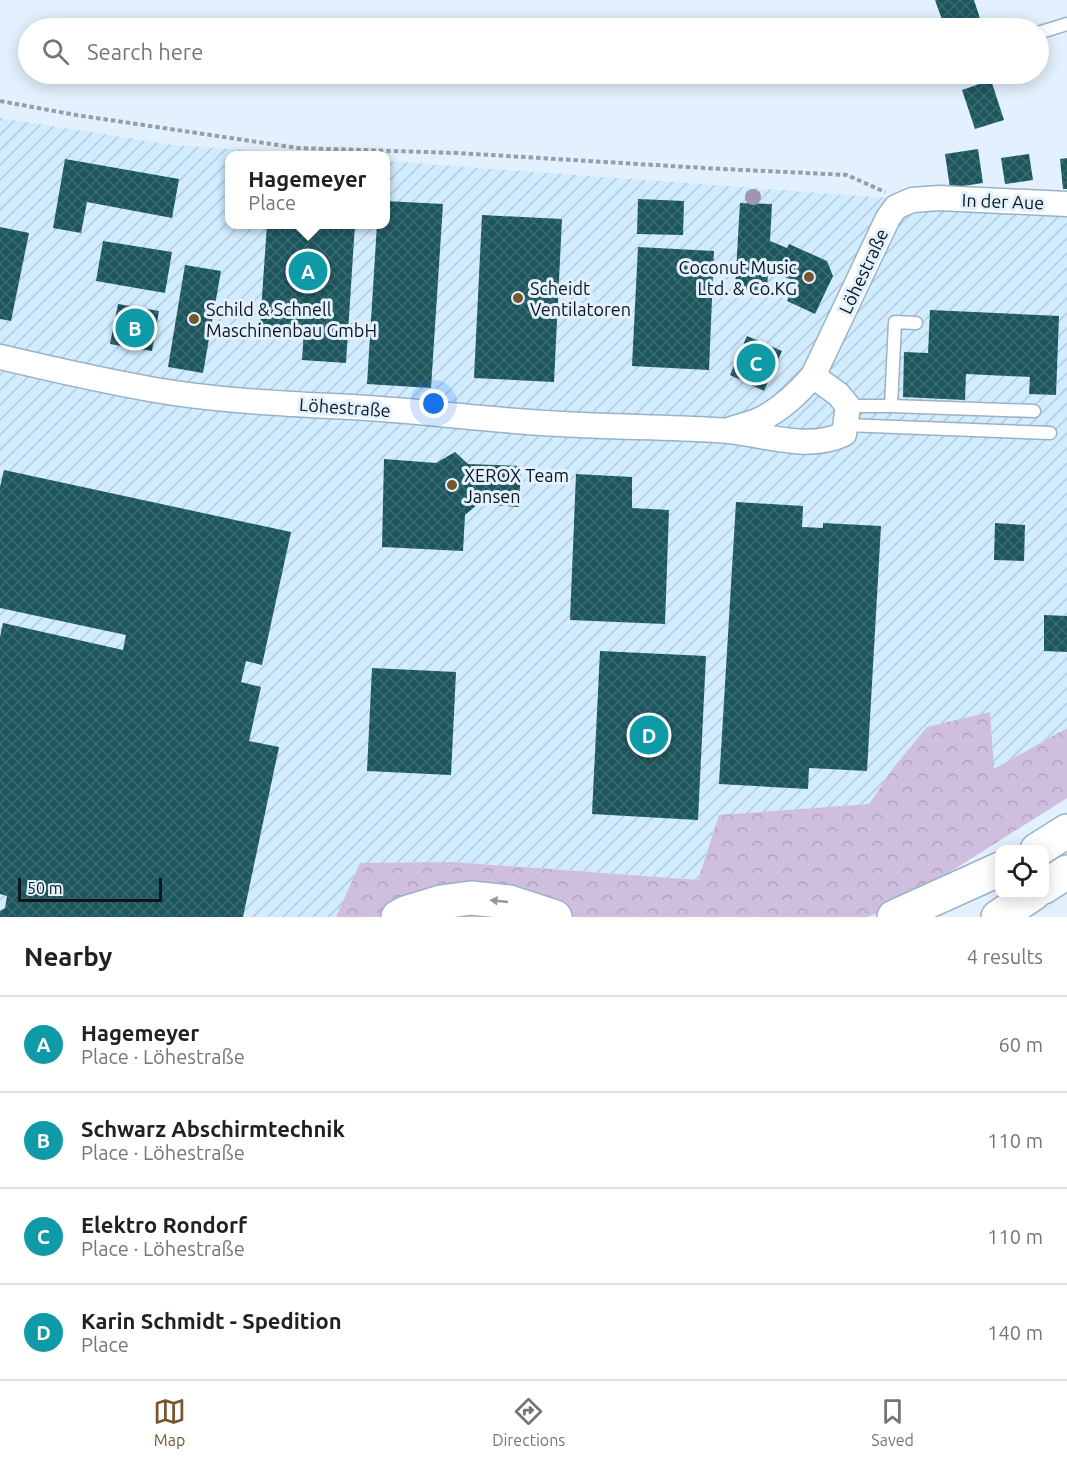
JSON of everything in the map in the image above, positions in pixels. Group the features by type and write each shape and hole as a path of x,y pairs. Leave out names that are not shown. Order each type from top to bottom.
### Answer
{"highway":[{"path":"1043,845 1067,831"},
{"path":"1049,884 1067,872"},
{"path":"894,917 995,873"},
{"path":"932,917 995,874"},
{"path":"398,917 441,902 471,898 508,902 555,917"},
{"path":"999,917 1026,899"}],"street":[{"name":"Löhestraße","path":"729,430 761,419 784,405 800,391 813,376 888,218 896,207 912,200 939,198"},
{"name":"In der Aue","path":"939,198 1067,204"},
{"name":"Löhestraße","path":"0,357 155,390 213,398 560,424 729,430 762,437 806,442 833,440 844,434 847,416"},
{"path":"813,376 838,394 847,416"}],"lane":[{"path":"1049,30 1067,24"},
{"path":"891,406 895,322 916,323"},
{"path":"847,416 891,406 1034,411"},
{"path":"847,416 1050,434"}],"path":[{"path":"0,101 76,115 298,148 458,153 847,175 885,192 896,207"}],"shaded area":[{"path":"0,118 173,145 258,151 225,151 225,229 390,229 390,161 1067,209 1067,728 994,769 928,727 895,767 869,804 719,815 698,880 452,862 360,863 336,917 0,917"}],"green space":[{"path":"990,712 994,769 1067,728 1067,798 893,908 867,917 336,917 360,863 452,862 698,880 719,815 869,804 894,767 927,727"}],"building":[{"path":"935,0 974,0 980,18 941,18"},
{"path":"979,84 992,84 1004,120 975,129 962,90"},
{"path":"978,149 983,183 950,188 945,154"},
{"path":"1029,154 1033,180 1005,184 1001,158"},
{"path":"1067,158 1067,189 1063,189 1060,159"},
{"path":"65,159 179,179 172,218 87,202 81,233 53,228"},
{"path":"638,199 684,201 683,235 637,234"},
{"path":"390,201 443,204 431,388 367,384 377,229 390,229"},
{"path":"740,203 772,204 770,241 787,248 789,244 827,261 833,276 815,314 787,301 793,287 790,279 776,273 768,273 767,291 735,289"},
{"name":"Scheidt Ventilatoren","path":"482,215 562,219 554,382 474,378"},
{"path":"0,227 29,233 11,321 0,319"},
{"path":"267,229 355,229 346,363 302,360 304,329 260,326"},
{"path":"103,241 172,252 165,293 96,281"},
{"path":"638,247 714,251 709,370 632,366"},
{"name":"Schild & Schnell Maschinenbau GmbH","path":"185,265 221,271 203,373 168,367"},
{"path":"118,304 159,311 152,351 110,344"},
{"path":"930,310 1059,316 1056,395 1029,394 1030,377 966,374 965,400 903,397 904,352 928,353"},
{"path":"747,336 782,351 764,391 730,375"},
{"name":"XEROX Team Jansen","path":"455,452 468,464 521,466 519,507 478,504 465,515 463,551 382,547 384,459 436,463"},
{"path":"4,470 291,532 262,665 246,661 241,682 261,687 249,741 279,747 243,917 0,917 0,911 5,908 7,896 0,894 0,637 3,623 123,650 126,635 0,608 0,487"},
{"path":"576,474 632,477 632,508 669,510 665,624 570,620"},
{"path":"736,502 803,506 802,527 823,528 823,523 881,526 867,771 809,768 808,789 719,784"},
{"path":"995,523 1025,525 1024,561 994,560"},
{"path":"1044,615 1067,616 1067,652 1044,651"},
{"path":"600,651 706,656 698,820 592,814"},
{"path":"372,668 456,672 451,775 367,771"}],"place":[{"name":"Hagemeyer","path":"308,271"},
{"name":"Coconut Music Ltd. & Co.KG","path":"809,277"},
{"name":"Scheidt Ventilatoren","path":"518,298"},
{"name":"Schild & Schnell Maschinenbau GmbH","path":"194,319"},
{"name":"Schwarz Abschirmtechnik","path":"135,328"},
{"name":"Elektro Rondorf","path":"756,363"},
{"name":"XEROX Team Jansen","path":"452,485"},
{"name":"Karin Schmidt - Spedition","path":"649,735"}]}
